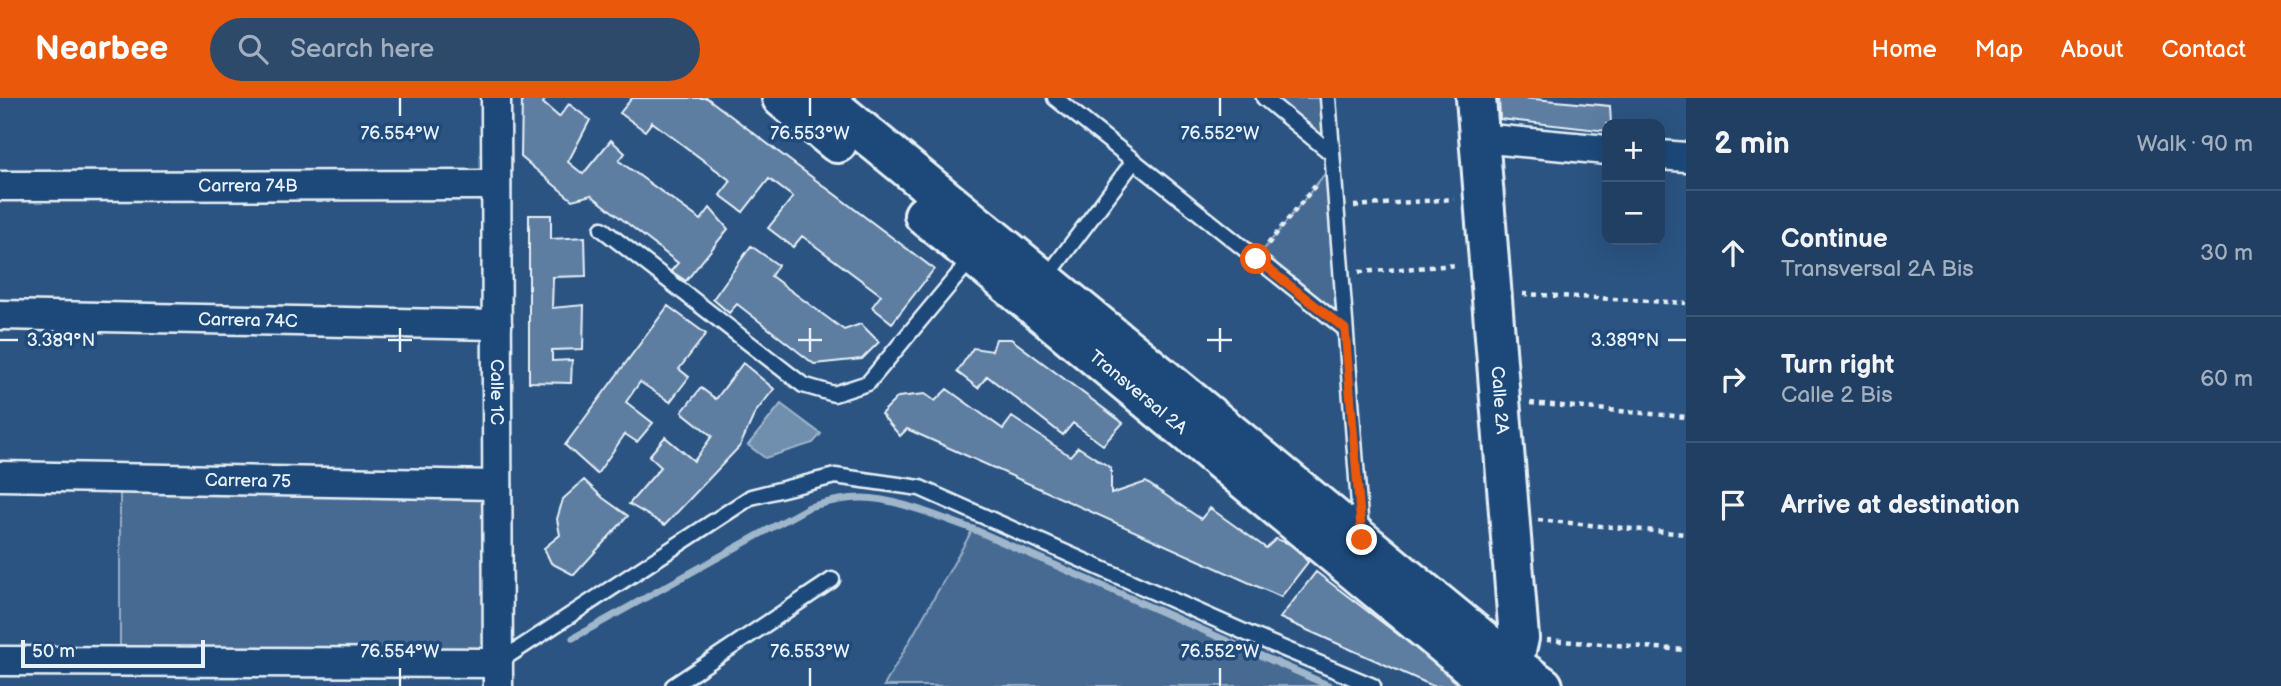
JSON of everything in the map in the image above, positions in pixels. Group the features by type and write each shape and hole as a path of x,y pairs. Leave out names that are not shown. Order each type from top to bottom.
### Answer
{"street":[{"name":"Calle 1C","path":"496,98 498,674"},
{"name":"Transversal 2A","path":"782,98 981,245 1508,668"},
{"name":"Transversal 2A","path":"822,98 981,245 1045,279 1362,540 1508,668"},
{"name":"Calle 2A","path":"1476,98 1510,518 1508,668"},
{"path":"1479,138 1602,150"},
{"path":"1665,156 1686,158"},
{"name":"Carrera 74B","path":"0,186 496,185"},
{"name":"Carrera 74C","path":"0,315 497,325"},
{"name":"Carrera 75","path":"0,476 497,485"},
{"path":"0,661 498,674"},
{"path":"1508,668 1543,686"}],"lane":[{"path":"1055,98 1345,329"},
{"path":"1264,98 1332,159"},
{"path":"1328,98 1362,540"},
{"path":"1045,279 1134,161"},
{"path":"602,229 803,385 834,394 868,383 981,245"},
{"path":"498,674 751,497 835,476 920,488 1251,635 1373,686"},
{"path":"673,686 832,580"}],"path":[{"path":"1256,259 1332,159"},
{"path":"1336,207 1484,197"},
{"path":"1341,273 1490,278 1686,303"},
{"path":"1500,401 1686,417"},
{"path":"1510,518 1686,534"},
{"path":"1508,668 1686,650"}],"shaded area":[{"path":"1264,98 1328,98 1331,153"},
{"path":"1332,165 1345,329 1256,259"},
{"path":"781,404 821,434 813,443 765,458 748,445"},
{"path":"120,478 497,485 497,663 120,662"},
{"path":"973,529 1330,686 884,686"}],"building":[{"path":"522,98 546,98 543,103 559,117 569,104 590,120 568,162 583,174 611,140 625,153 619,161 701,220 710,208 728,229 686,281 671,271 678,263 591,195 572,200 521,157"},
{"path":"632,98 707,98 934,269 892,323 872,307 881,295 802,236 793,247 768,228 793,197 769,179 743,212 720,195 731,181 652,122 645,131 620,113"},
{"path":"1499,98 1610,106 1611,119 1602,119 1602,130 1500,119"},
{"path":"529,215 551,215 551,239 585,237 586,276 553,277 552,308 584,305 583,349 552,350 552,361 572,360 571,383 529,382"},
{"path":"751,246 778,265 771,276 844,330 861,324 879,342 862,359 814,364 737,304 729,313 713,299"},
{"path":"668,306 706,334 679,369 689,377 670,402 640,382 626,402 653,423 637,442 625,434 597,474 565,445"},
{"path":"996,339 1011,339 1123,423 1103,445 1073,423 1063,435 987,376 978,388 957,372 973,348 992,351"},
{"path":"743,363 774,389 755,413 740,446 665,525 629,504 661,467 649,456 665,437 694,461 712,436 682,412 701,388 716,399"},
{"path":"947,389 1003,429 1012,417 1070,456 1078,447 1111,468 1111,494 1146,482 1201,519 1210,508 1266,548 1276,539 1293,545 1308,562 1281,597 907,429 900,436 881,414 898,397 925,394 935,401"},
{"path":"584,480 628,516 574,575 551,563 544,548 560,535 557,519 563,499"},
{"path":"1316,572 1466,686 1433,686 1280,618"}],"waterway":[{"path":"573,638 809,507 862,498 904,505 973,529 1330,686"}],"route":[{"path":"1256,259 1345,329 1362,540"}]}
